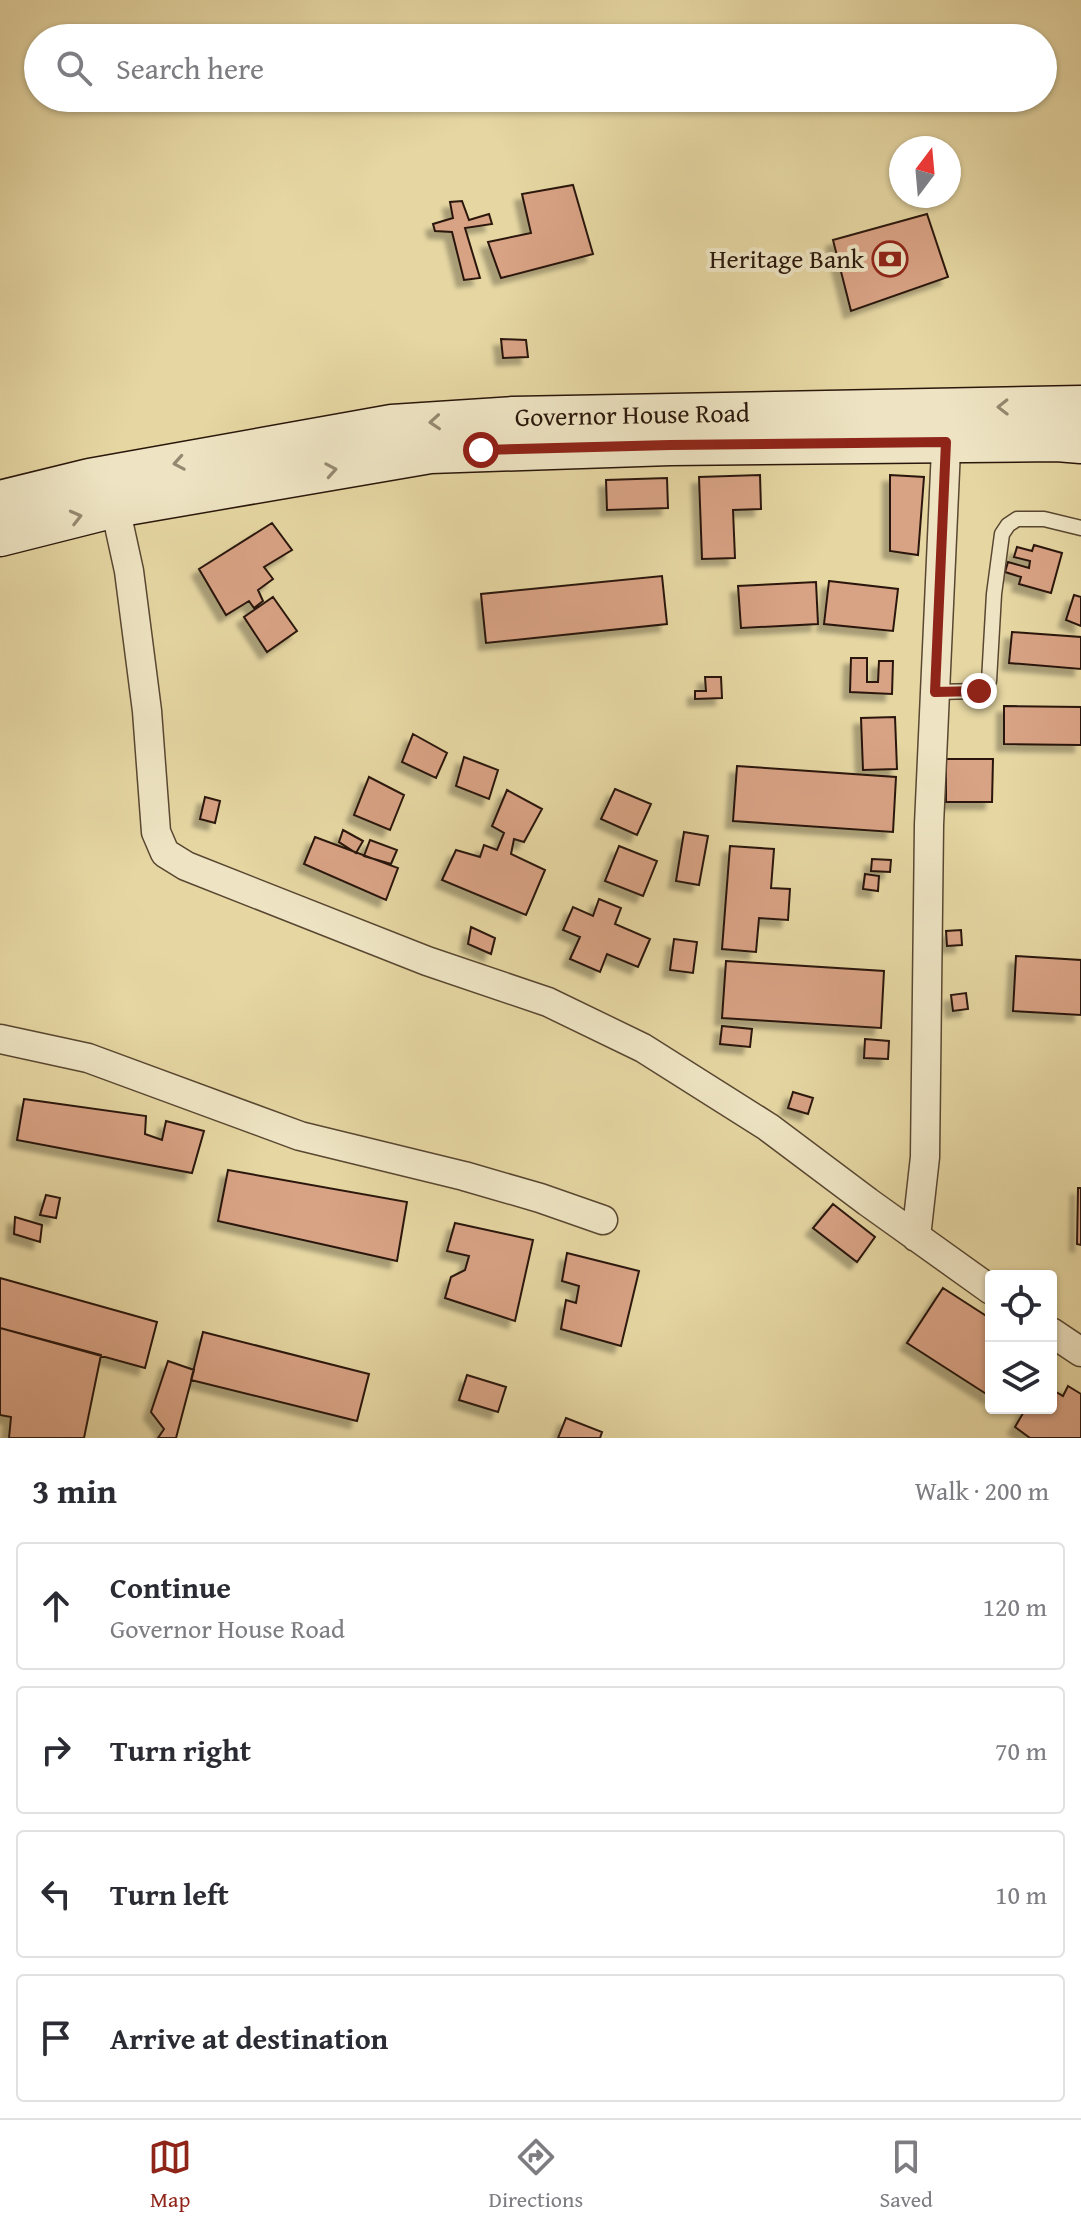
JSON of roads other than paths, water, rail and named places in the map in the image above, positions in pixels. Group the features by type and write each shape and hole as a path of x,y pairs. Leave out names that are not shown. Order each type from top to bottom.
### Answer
{"main road":[{"name":"Governor House Road","path":"0,536 115,507 430,453 670,445 947,425 1081,406"},
{"name":"Governor House Road","path":"0,501 90,479 392,425 513,417 947,425 1069,442"}],"street":[{"path":"916,1237 925,1157 929,825 947,425"},
{"path":"115,507 129,571 147,711 156,832 165,853 186,866 427,961 548,1002 643,1048 768,1127 985,1286"},
{"path":"0,1039 88,1058 300,1136 464,1176 603,1220"},
{"path":"1057,1336 1081,1352"}],"lane":[{"path":"935,692 979,691 989,681 994,594 1002,534 1008,525 1017,519 1044,519 1081,528"}],"place":[{"name":"Heritage Bank","path":"890,259"}]}
